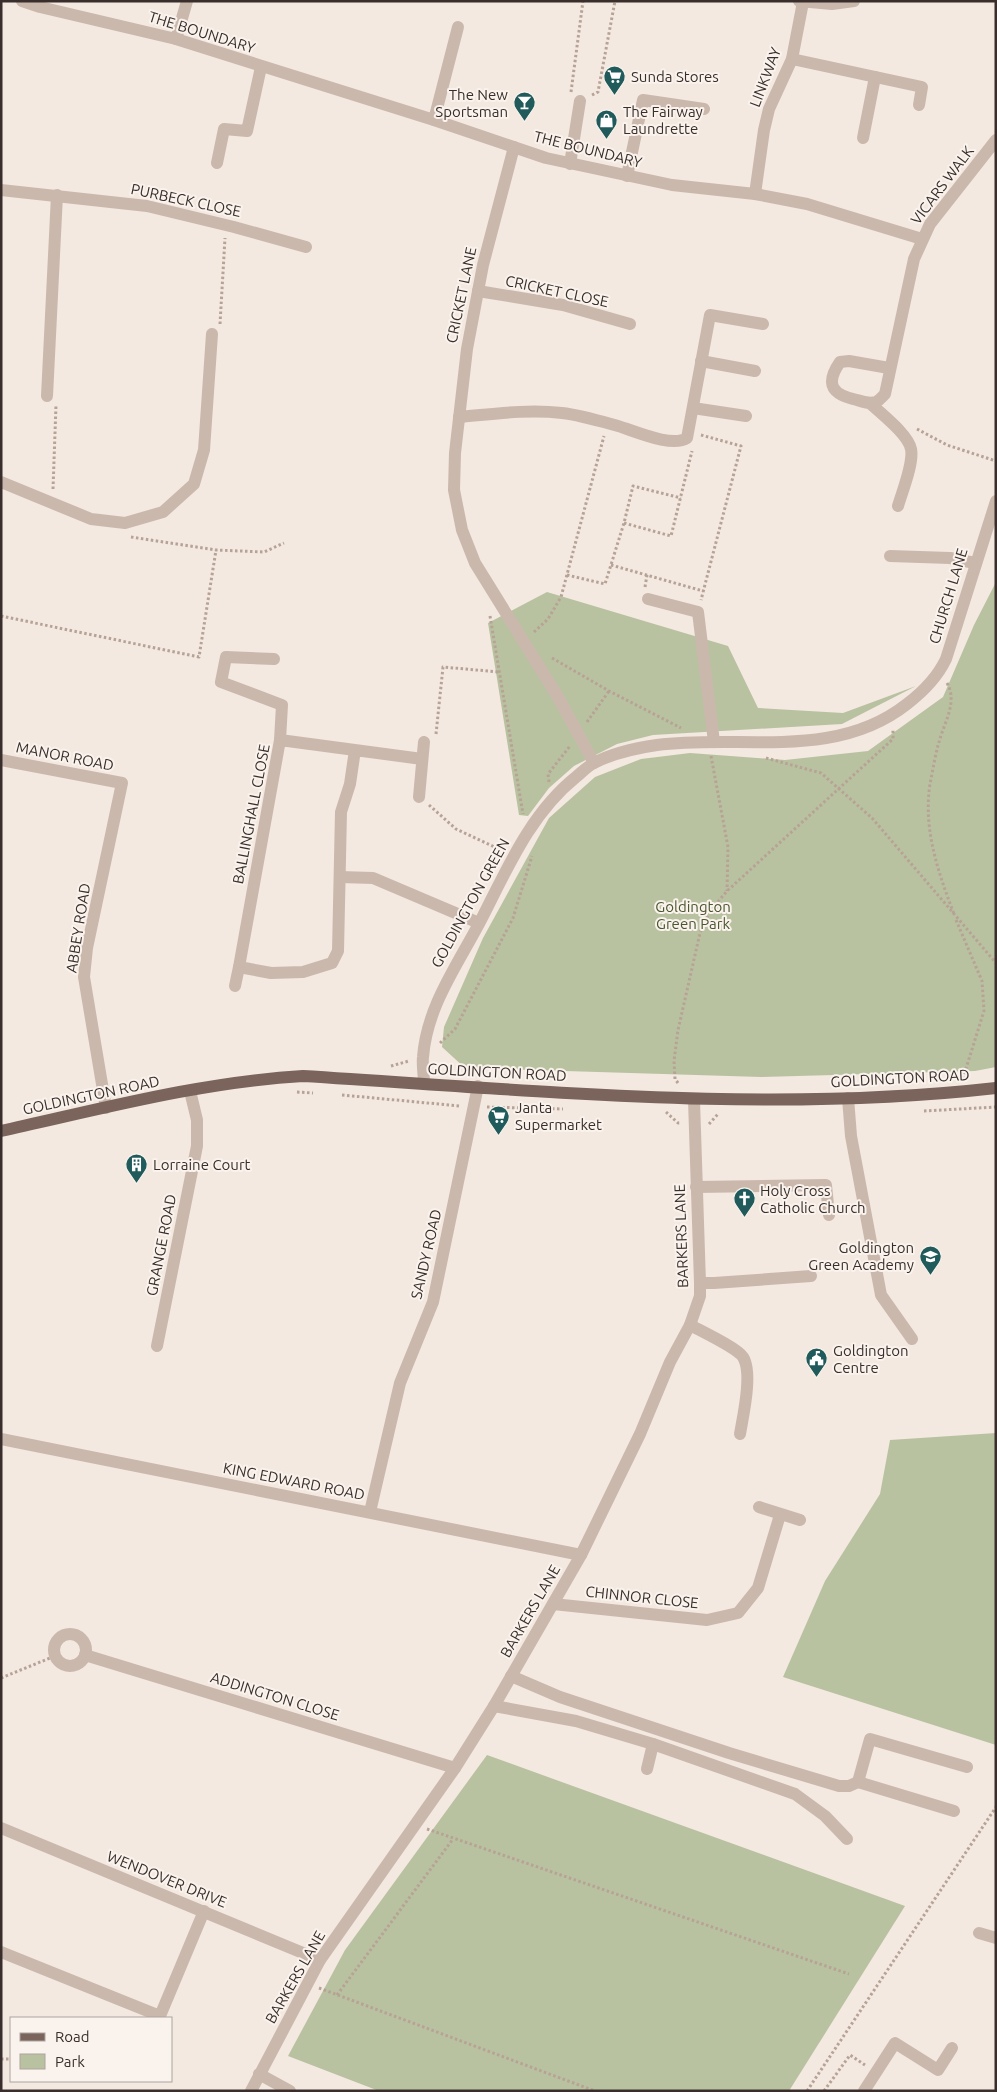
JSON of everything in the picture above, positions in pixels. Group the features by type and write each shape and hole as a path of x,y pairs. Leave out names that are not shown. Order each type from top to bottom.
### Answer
{"main road":[{"name":"GOLDINGTON ROAD","path":"1,1131 190,1090 254,1079 303,1076 694,1100 848,1098 996,1088"}],"street":[{"name":"THE BOUNDARY","path":"22,1 40,7 176,39 570,164 672,185 755,194 808,204 922,239"},
{"path":"176,39 187,1"},
{"path":"799,1 832,4 854,1"},
{"name":"LINKWAY","path":"755,194 769,108 792,59 803,2"},
{"path":"434,120 458,27"},
{"path":"792,59 922,87 919,105"},
{"path":"217,163 224,129 247,131 261,67"},
{"path":"863,138 875,77"},
{"path":"628,176 643,100 704,109"},
{"path":"570,164 580,101"},
{"name":"VICARS WALK","path":"870,403 878,401 885,394 889,368 914,259 922,239 930,224 996,140"},
{"name":"CRICKET LANE","path":"495,595 475,563 462,530 454,490 455,453 467,350 478,292 514,147"},
{"name":"PURBECK CLOSE","path":"1,190 147,206 225,224 306,247"},
{"path":"46,396 57,196"},
{"name":"CRICKET CLOSE","path":"478,292 563,305 630,324"},
{"path":"459,417 524,412 562,413 670,442 681,442 688,435 710,314 763,324"},
{"path":"1,482 91,519 124,523 163,512 194,484 204,450 212,334"},
{"path":"702,361 755,371"},
{"path":"889,368 849,361 840,362 835,370 832,384 836,393 842,397 870,403 905,437 912,449 910,464 898,506"},
{"path":"693,408 746,416"},
{"name":"CHURCH LANE","path":"920,694 939,675 946,659 996,501"},
{"path":"890,556 950,558 975,563"},
{"path":"495,595 558,698 594,763"},
{"path":"648,599 698,612 711,742"},
{"path":"274,659 226,657 221,682 282,705 280,740"},
{"name":"GOLDINGTON GREEN","path":"424,1084 423,1057 432,1018 446,982 480,922 513,856 539,813 566,785 594,763 633,749 672,743 807,742 852,734 891,716 920,694"},
{"name":"BALLINGHALL CLOSE","path":"235,986 280,740 422,759"},
{"path":"419,797 424,742"},
{"path":"239,967 271,973 303,972 332,963 338,951 340,812 350,784 355,750"},
{"name":"MANOR ROAD","path":"1,760 122,783"},
{"name":"ABBEY ROAD","path":"106,1108 84,977 87,948 122,783"},
{"path":"340,877 373,878 480,922"},
{"name":"SANDY ROAD","path":"370,1512 400,1383 433,1302 478,1086"},
{"name":"GRANGE ROAD","path":"157,1346 196,1146 197,1120 190,1090"},
{"path":"848,1098 851,1136 881,1295 912,1340"},
{"name":"BARKERS LANE","path":"251,2091 320,1960 455,1768 494,1706 553,1604 580,1555 640,1434 670,1362 690,1325 700,1296 694,1100"},
{"path":"696,1187 826,1185 829,1215"},
{"path":"700,1282 714,1283 811,1276"},
{"path":"690,1325 743,1356 746,1369 746,1383 740,1434"},
{"name":"KING EDWARD ROAD","path":"1,1439 580,1555"},
{"path":"759,1508 800,1520"},
{"name":"CHINNOR CLOSE","path":"553,1604 707,1620 738,1613 758,1588 780,1515"},
{"path":"75,1634 85,1643 86,1655 77,1664 64,1665 55,1656 55,1642 62,1635 75,1634"},
{"name":"ADDINGTON CLOSE","path":"86,1655 455,1768"},
{"path":"511,1676 560,1698 729,1753 839,1786 850,1786 858,1782 954,1811"},
{"path":"494,1706 576,1721 653,1744 795,1794 825,1816 847,1839"},
{"path":"858,1782 870,1739 967,1767"},
{"path":"647,1769 653,1744"},
{"name":"WENDOVER DRIVE","path":"1,1828 320,1960"},
{"path":"1,1952 160,2016 204,1911"},
{"path":"979,1933 996,1938"},
{"path":"864,2091 895,2043 938,2070 952,2048"},
{"path":"259,2074 290,2091"}],"path":[{"path":"583,1 570,91 580,101 598,92 615,1"},
{"path":"212,334 219,326 225,224"},
{"path":"46,396 56,405 52,503"},
{"path":"524,642 548,619 561,597 608,424"},
{"path":"909,425 947,445 996,461"},
{"path":"624,524 671,536 693,453 688,435 741,446 698,612"},
{"path":"567,575 605,584 634,486 681,498"},
{"path":"123,536 216,550 264,552 284,543"},
{"path":"1,616 199,658 216,550"},
{"path":"611,565 703,591"},
{"path":"495,595 490,611 499,672 521,810 530,828"},
{"path":"550,657 609,691 683,729"},
{"path":"424,742 436,736 443,667 499,672"},
{"path":"939,675 948,685 952,696 950,711 939,743 930,784 929,833 938,870 954,916 982,982 984,1011 958,1092"},
{"path":"694,1100 674,1079 674,1061 678,1030 700,933 710,911 727,892 894,740 891,716"},
{"path":"711,742 728,847 727,892"},
{"path":"765,757 822,773 872,818 996,963"},
{"path":"419,797 456,828 513,856"},
{"path":"291,1092 317,1093"},
{"path":"336,1094 474,1107 570,1109"},
{"path":"923,1111 996,1107"},
{"path":"665,1112 678,1123 694,1124 709,1124 716,1114 726,1114"},
{"path":"1,1678 55,1656"},
{"path":"807,2091 996,1807"},
{"path":"415,1824 849,1974"},
{"path":"337,1995 453,1838"},
{"path":"307,1984 595,2091"},
{"path":"824,2091 850,2055 876,2072"}],"green space":[{"name":"Goldington Green Park","path":"996,582 996,1067 975,1071 761,1077 465,1068 442,1047 444,1027 483,938 549,818 595,777 641,759 690,753 785,760 868,751 943,697 974,625"},
{"path":"547,592 728,646 758,708 843,713 916,686 842,724 653,735 617,744 574,766 549,788 528,816 519,815 488,623"},
{"path":"996,1433 996,1745 783,1677 825,1581 880,1494 890,1440"},
{"path":"487,1755 905,1906 789,2091 379,2091 288,2056 345,1950"}],"place":[{"name":"Sunda Stores","path":"615,95"},
{"name":"The New Sportsman","path":"524,122"},
{"name":"The Fairway Laundrette","path":"607,139"},
{"name":"Janta Supermarket","path":"499,1135"},
{"name":"Lorraine Court","path":"137,1183"},
{"name":"Holy Cross Catholic Church","path":"744,1218"},
{"name":"Goldington Green Academy","path":"930,1275"},
{"name":"Goldington Centre","path":"817,1378"}]}
